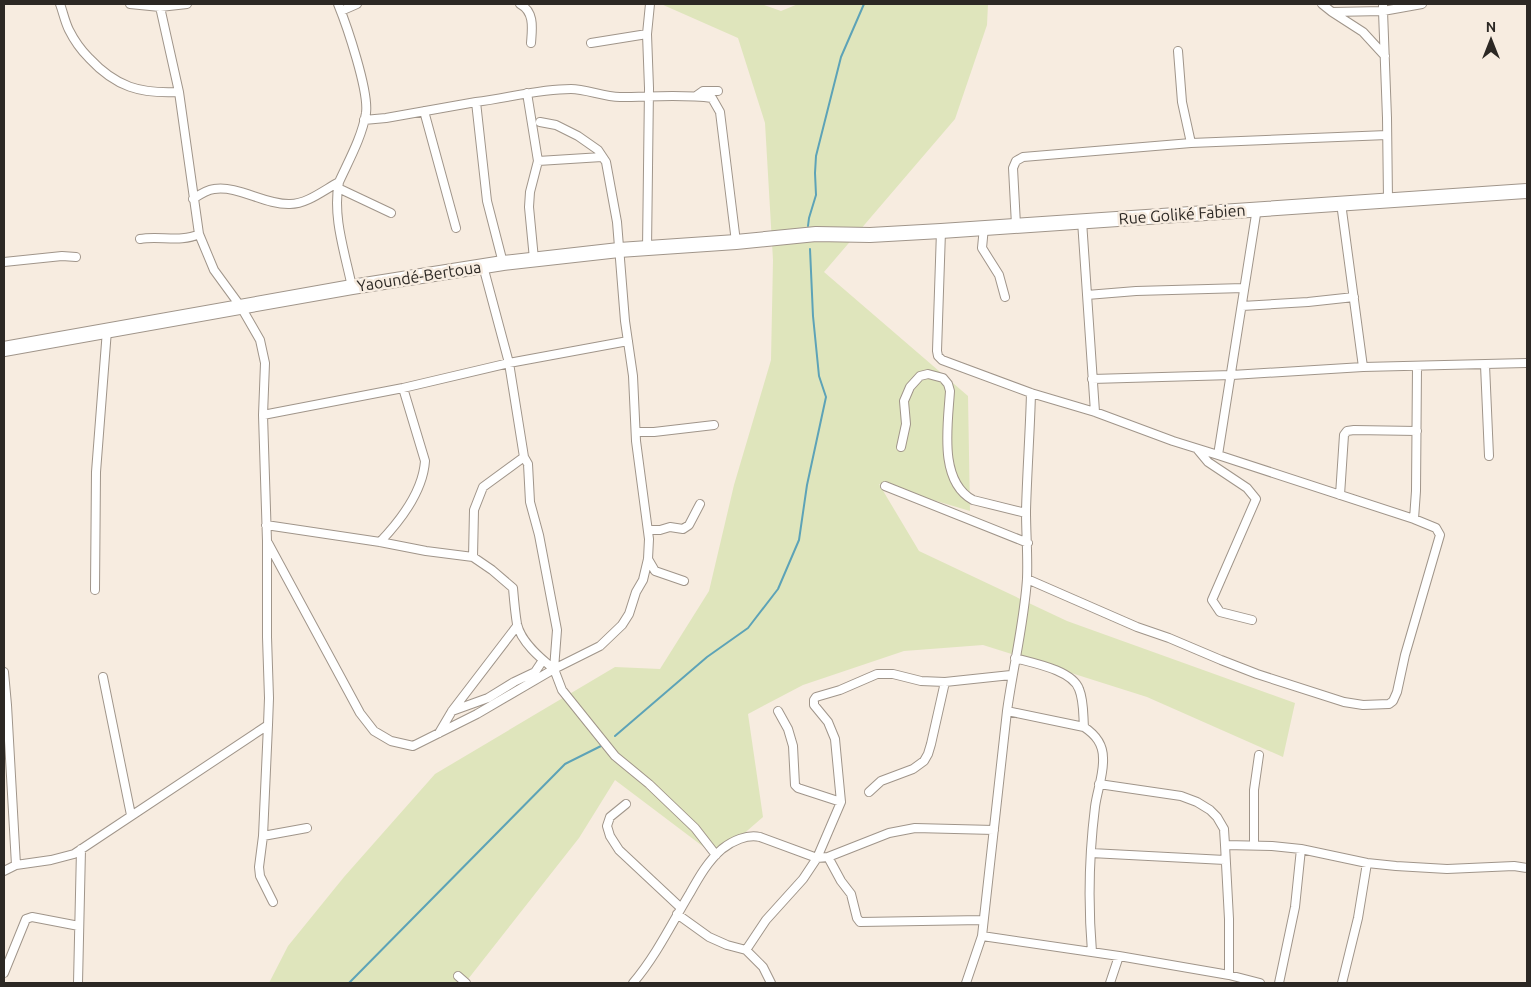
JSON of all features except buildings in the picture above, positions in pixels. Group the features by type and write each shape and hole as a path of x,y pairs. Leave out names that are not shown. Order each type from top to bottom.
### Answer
{"highway":[{"name":"Rue Goliké Fabien","path":"838,235 941,231 1527,191"},
{"name":"Yaoundé-Bertoua","path":"4,349 352,287 503,263 619,250 816,234 838,235"}],"street":[{"path":"60,4 68,29 81,49 109,77 116,82 137,90 166,93 179,92"},
{"path":"130,4 160,7 187,4"},
{"path":"352,287 336,207 338,185 358,142 364,120 366,98 339,7 357,4"},
{"path":"520,4 529,12 532,20 531,43"},
{"path":"647,249 647,34 650,4"},
{"path":"1322,4 1363,32 1385,56"},
{"path":"1332,12 1422,4"},
{"path":"160,7 179,92 199,234 214,270 241,308 260,340 266,363 263,415 269,698 263,836 259,867 260,876 273,902"},
{"path":"1383,7 1388,135 1388,200"},
{"path":"591,43 647,34"},
{"path":"1178,51 1182,102 1191,143"},
{"path":"364,120 514,97 544,90 574,89 617,97 696,96 712,98 720,112 736,242"},
{"path":"696,96 703,91 718,91"},
{"path":"527,93 538,161 530,192 529,207 534,259"},
{"path":"476,102 487,200 503,263"},
{"path":"424,111 456,228"},
{"path":"267,541 360,713 374,731 391,741 413,746 477,714 554,669 600,646 622,625 629,614 636,592 643,580 648,559 649,539 636,441 637,432 617,222 606,162 598,150 578,136 556,125 540,122"},
{"path":"1016,225 1013,168 1016,161 1023,157 1191,143 1388,135"},
{"path":"538,161 602,157"},
{"path":"193,199 204,192 221,189 289,205 300,203 338,185"},
{"path":"338,185 391,212"},
{"path":"1341,203 1363,367"},
{"path":"1218,455 1257,208"},
{"path":"1082,221 1094,412"},
{"path":"984,227 982,248 999,275 1005,297"},
{"path":"941,231 937,351 938,356 942,360 1031,393 1094,412 1198,450 1414,519 1436,528 1440,535 1404,655 1397,692 1393,701 1389,704 1344,702 1257,674 1170,638 1137,627 1027,579"},
{"path":"140,239 147,237 192,238 199,234"},
{"path":"4,262 62,256 76,257"},
{"path":"483,266 508,363 524,457 528,464 530,502 540,535 556,630 554,669 562,690 615,756 695,828 716,855"},
{"path":"1086,295 1136,291 1244,288"},
{"path":"1242,306 1354,297"},
{"path":"95,590 96,472 107,330"},
{"path":"263,415 403,388 508,363 628,340"},
{"path":"1092,378 1232,375 1363,367 1527,362"},
{"path":"1486,364 1489,456"},
{"path":"1414,519 1417,366"},
{"path":"901,447 906,424 904,401 910,386 920,376 928,374 943,378 948,384 950,391 947,453 952,476 966,496 973,500 1026,514"},
{"path":"380,542 400,521 424,470 425,460 403,388"},
{"path":"966,983 982,936 1007,711 1027,579 1028,543 1026,514 1031,393"},
{"path":"637,432 654,432 714,425"},
{"path":"1340,495 1344,435 1347,431 1417,431"},
{"path":"1198,450 1208,462 1247,488 1256,499 1212,600 1220,612 1252,620"},
{"path":"472,557 474,510 483,486 524,457"},
{"path":"885,486 1028,543"},
{"path":"648,530 660,530 670,527 683,529 689,525 700,504"},
{"path":"266,524 472,557 492,570 513,588 517,626 525,641 554,669"},
{"path":"648,559 655,571 684,581"},
{"path":"439,733 452,711 517,626"},
{"path":"1015,658 1063,673 1073,679 1081,696 1084,727"},
{"path":"452,711 488,698 535,672 543,660"},
{"path":"4,672 7,763 16,865"},
{"path":"746,950 766,920 803,879 817,858 840,802 835,740 828,722 814,704 816,697 840,690 877,674 893,674 921,681 944,682 1012,675"},
{"path":"103,677 131,815"},
{"path":"869,792 881,781 914,769 924,761 931,744 944,682"},
{"path":"778,711 788,729 793,746 795,785 798,788 840,802"},
{"path":"1007,711 1084,727 1093,733 1100,744 1103,758 1095,806 1091,853 1090,919 1092,952"},
{"path":"4,871 16,865 52,860 74,854 268,725"},
{"path":"1254,845 1254,790 1259,755"},
{"path":"1099,784 1181,796 1197,802 1210,810 1217,818 1224,829 1230,919 1229,975"},
{"path":"626,804 610,816 607,826 610,836 619,850 679,911 709,936 727,945 746,950 763,967 771,983"},
{"path":"263,836 307,828"},
{"path":"633,983 642,973 703,871 723,848 743,837 754,835 817,858 828,857 889,833 916,828 994,830"},
{"path":"1225,845 1254,845 1301,850 1367,863 1446,869 1514,866 1527,868"},
{"path":"78,983 81,849"},
{"path":"1279,983 1295,907 1301,850"},
{"path":"1091,853 1225,860"},
{"path":"828,857 841,881 851,894 857,918 860,922 983,920"},
{"path":"1342,983 1356,926 1367,863"},
{"path":"4,974 26,919 32,917 79,926"},
{"path":"982,936 1119,956 1229,975 1260,983"},
{"path":"1110,983 1119,956"},
{"path":"458,976 466,983"}],"green space":[{"path":"661,4 761,4 781,11 798,4 988,4 987,25 955,119 824,272 968,396 970,511 879,484 919,551 1067,621 1295,703 1283,757 1147,697 983,645 904,651 803,685 748,714 763,817 717,857 615,780 579,838 465,983 269,983 288,946 344,877 435,774 615,667 660,669 709,591 734,485 771,360 773,260 765,123 738,38"}],"waterway":[{"path":"808,226 816,195 816,156 841,57 864,4"},
{"path":"615,736 707,657 748,628 778,589 799,540 807,485 826,397 819,376 813,316 810,249"},
{"path":"349,983 565,764 601,746"}]}
